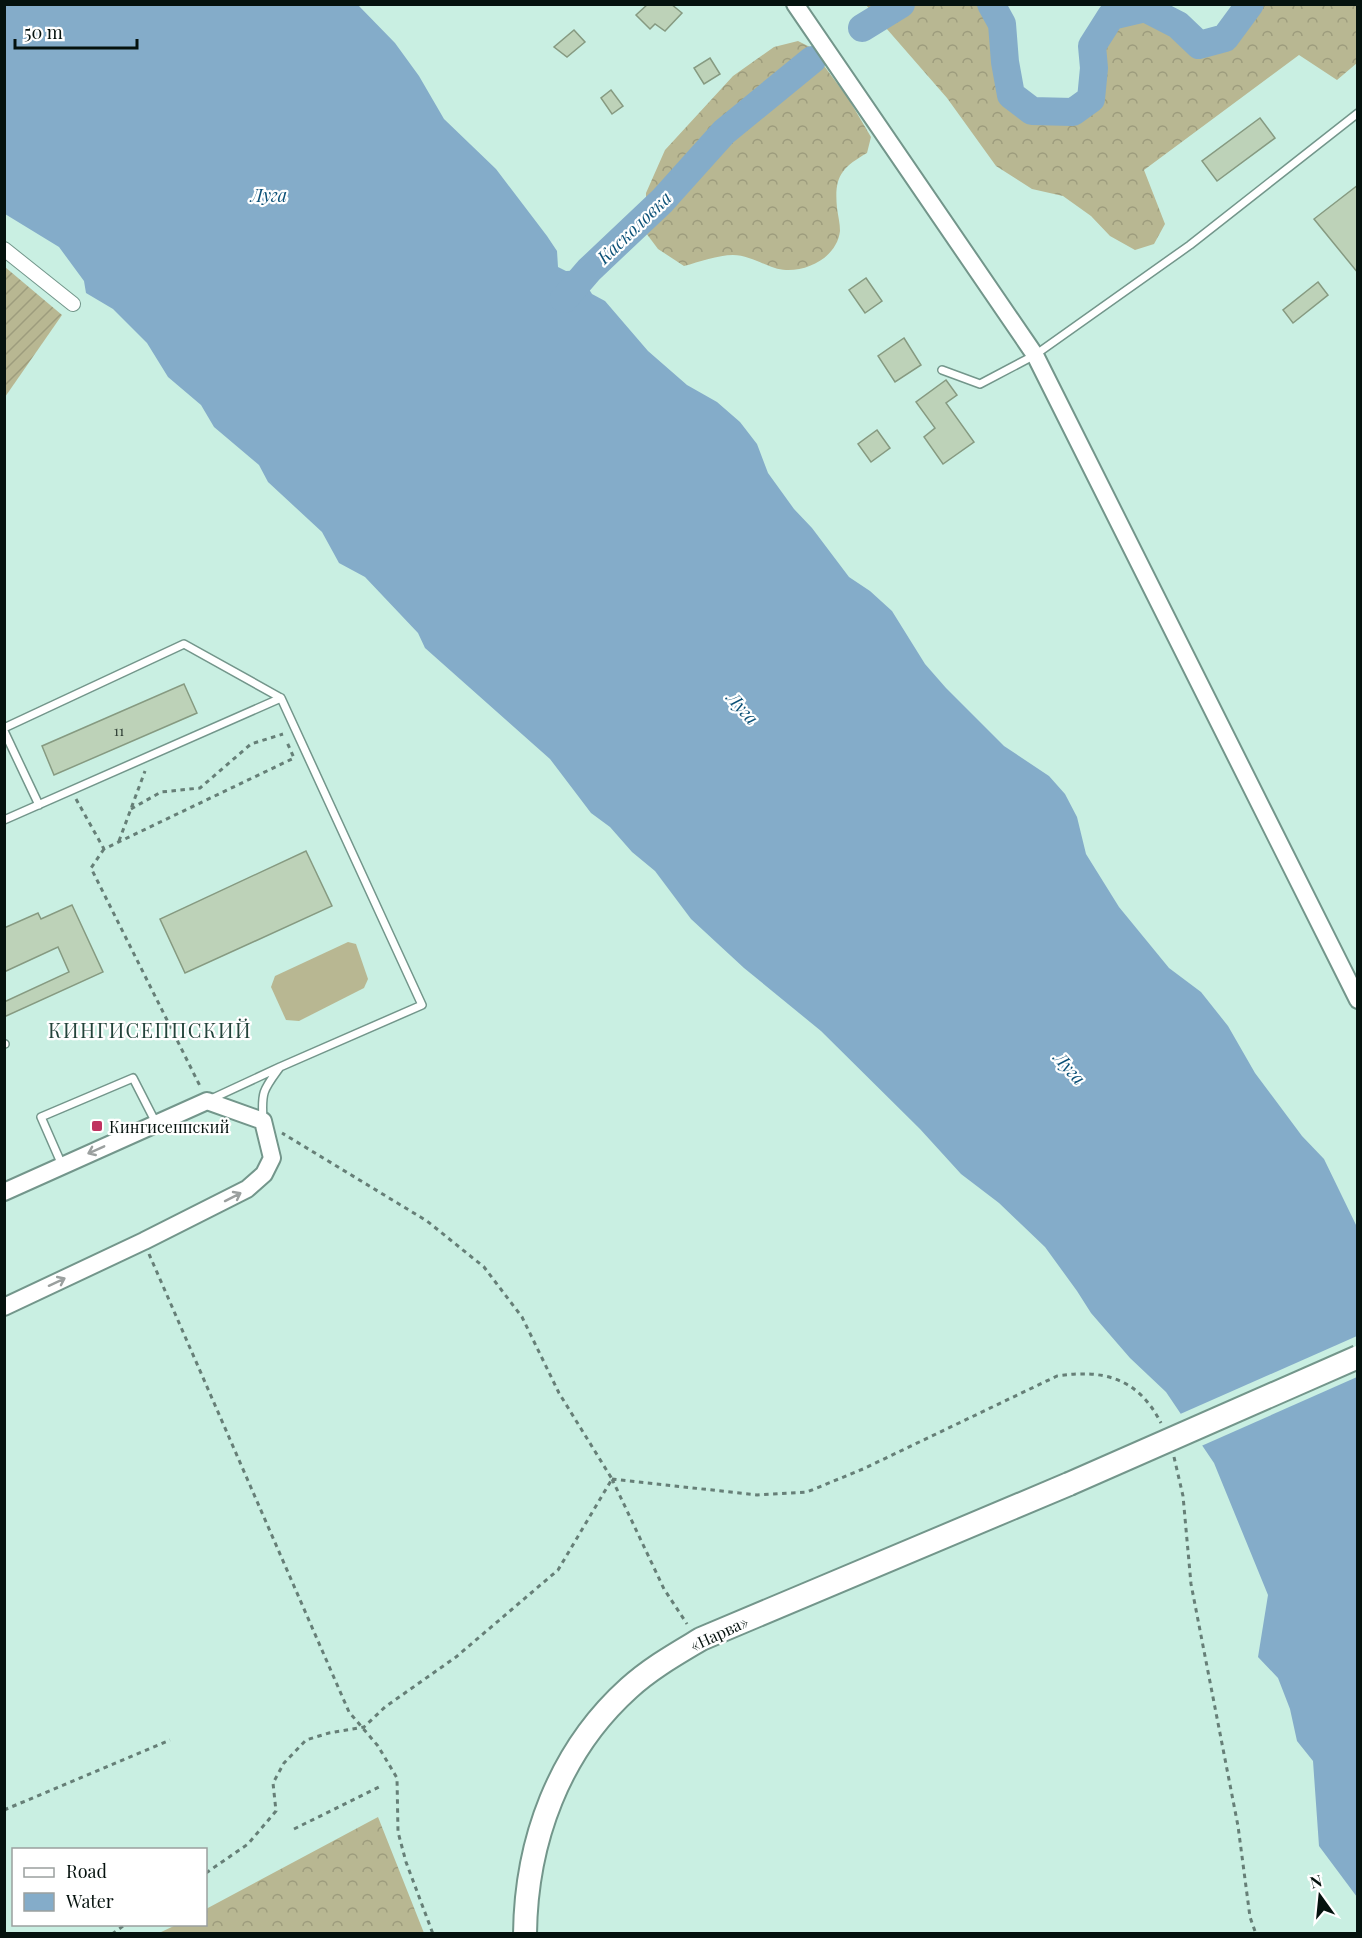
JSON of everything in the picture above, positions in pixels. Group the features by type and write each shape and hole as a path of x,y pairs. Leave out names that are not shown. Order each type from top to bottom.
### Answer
{"highway":[{"name":"«Нарва»","path":"525,1934 528,1882 549,1799 582,1741 628,1689 652,1669 701,1640 1069,1484 1358,1357"}],"street":[{"path":"795,4 1035,355 1358,1000"},
{"path":"4,249 73,303"},
{"path":"4,1191 207,1101 263,1121 272,1158 264,1174 247,1189 4,1307"}],"lane":[{"path":"942,370 980,384 1035,355 1190,245 1358,112"},
{"path":"39,805 4,729 184,644 281,698 422,1005 207,1101"},
{"path":"4,820 281,698"},
{"path":"263,1121 261,1096 280,1067"},
{"path":"62,1165 41,1118 133,1078 156,1123"}],"path":[{"path":"131,809 161,792 200,788 251,744 283,734 294,758 104,849 91,868 207,1101"},
{"path":"119,842 151,756"},
{"path":"72,791 104,849"},
{"path":"263,1121 427,1221 484,1267 522,1317 559,1393 612,1479 663,1589 687,1624"},
{"path":"144,1241 349,1712 364,1727 397,1778 398,1832 406,1862 433,1934"},
{"path":"612,1479 756,1495 807,1492 1057,1376 1083,1372 1101,1374 1123,1382 1140,1393 1161,1423"},
{"path":"1173,1453 1183,1496 1191,1584 1238,1826 1250,1917 1256,1934"},
{"path":"207,1872 248,1844 276,1811 273,1783 284,1763 306,1740 329,1733 364,1727 385,1707 456,1657 558,1570 612,1479"},
{"path":"4,1810 170,1740"},
{"path":"294,1829 381,1786"}],"green space":[{"path":"866,5 991,5 1002,24 1005,62 1011,95 1033,111 1073,112 1091,99 1094,68 1092,46 1111,16 1145,8 1178,25 1199,45 1225,38 1250,5 1357,5 1357,63 1337,80 1299,55 1144,170 1165,224 1154,244 1135,250 1110,236 1091,216 1063,196 1032,189 996,166 947,98"},
{"path":"798,41 810,47 848,98 871,137 867,153 845,169 838,181 836,197 840,231 834,248 813,265 795,270 774,268 747,257 733,255 715,257 684,266 658,249 646,233 646,193 665,150 733,76 774,47"},
{"path":"5,267 62,315 5,397"},
{"path":"348,942 356,944 368,979 364,988 299,1021 286,1020 271,987 275,976"},
{"path":"378,1817 424,1933 159,1933 174,1926 207,1926 207,1908"}],"water":[{"name":"Луга","path":"4,5 358,5 395,43 419,76 444,119 496,169 557,251 558,267 566,271 589,270 587,286 592,294 605,301 648,351 687,385 717,402 740,422 757,444 768,473 794,509 812,528 849,577 870,591 892,611 925,664 1004,746 1049,776 1065,794 1077,817 1086,854 1119,907 1169,968 1201,992 1228,1026 1255,1073 1302,1136 1324,1159 1357,1227 1357,1897 1319,1846 1313,1761 1297,1741 1290,1709 1278,1678 1258,1657 1268,1595 1214,1463 1166,1392 1130,1358 1091,1313 1045,1247 999,1203 961,1174 920,1129 821,1031 744,968 691,919 655,871 632,852 610,827 591,813 550,759 425,648 418,633 365,577 339,563 322,532 268,482 259,465 214,427 201,405 168,377 147,343 113,309 86,293 84,281 59,247 5,214"}],"pier":[{"path":"1357,1336 1357,1377 1199,1447 1178,1415"}],"building":[{"path":"648,4 671,4 682,13 665,31 655,24 650,29 636,15"},
{"path":"574,30 585,42 567,57 554,47"},
{"path":"710,58 720,74 704,84 694,68"},
{"path":"611,90 623,106 612,114 601,98"},
{"path":"1260,118 1275,138 1217,181 1202,161"},
{"path":"1358,185 1358,273 1314,219"},
{"path":"866,278 882,301 865,313 849,290"},
{"path":"1318,282 1328,295 1293,323 1283,310"},
{"path":"904,338 921,365 895,382 878,356"},
{"path":"946,380 957,395 946,403 974,442 943,464 924,437 935,428 916,402"},
{"path":"877,430 890,448 871,462 858,444"},
{"path":"184,684 197,713 54,775 42,746"},
{"path":"306,851 332,906 185,973 160,919"},
{"path":"72,905 103,972 4,1017 4,1002 69,972 58,947 4,972 4,928 38,913 41,919"}],"waterway":[{"name":"Касколовка","path":"862,28 901,4"},
{"name":"Касколовка","path":"991,4 1002,24 1005,62 1011,95 1032,111 1073,112 1091,99 1094,68 1092,46 1111,16 1145,8 1178,25 1199,45 1225,38 1250,4"},
{"name":"Касколовка","path":"564,299 589,270 662,201 724,132 812,60"}],"place":[{"name":"Кингисеппский","path":"97,1126"}],"district":[{"name":"КИНГИСЕППСКИЙ","path":"150,1029"}]}
